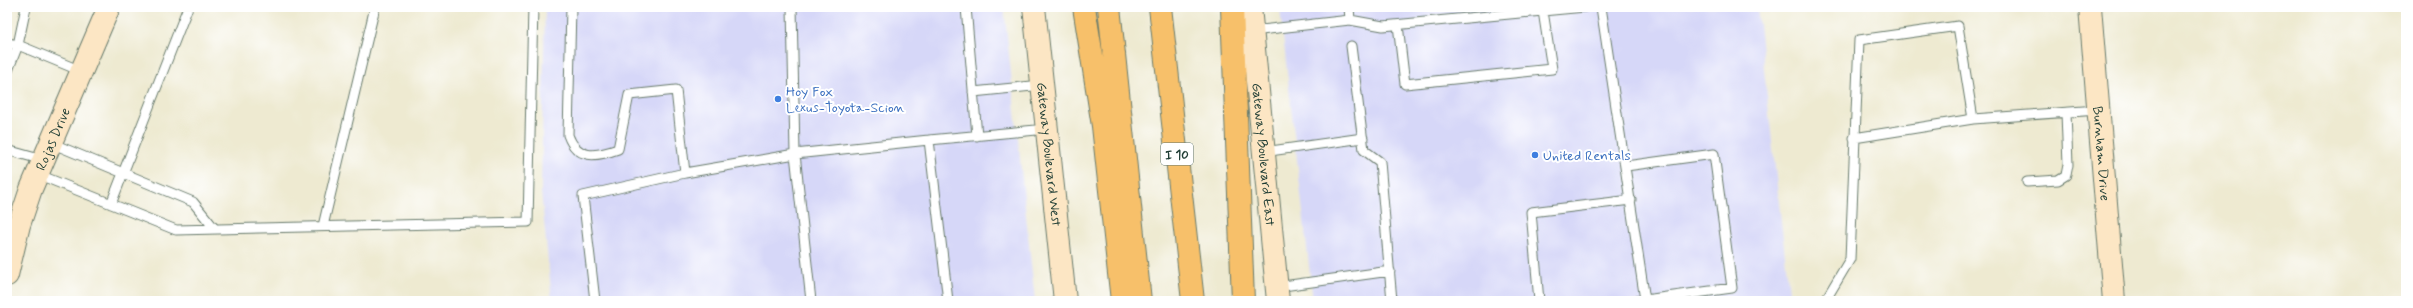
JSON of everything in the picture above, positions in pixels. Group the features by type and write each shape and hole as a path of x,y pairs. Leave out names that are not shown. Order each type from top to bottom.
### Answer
{"highway":[{"path":"1084,7 1104,126 1122,301"},
{"path":"1109,7 1140,301"},
{"name":"I 10","path":"1160,7 1192,301"},
{"path":"1232,7 1243,301"}],"main road":[{"name":"Rojas Drive","path":"9,254 44,159 109,7"},
{"name":"Gateway Boulevard West","path":"1034,7 1065,301"},
{"name":"Gateway Boulevard East","path":"1250,7 1277,294"},
{"name":"Burnham Drive","path":"2090,7 2114,301"}],"lane":[{"path":"7,73 18,46 26,7"},
{"path":"111,204 122,172 188,7"},
{"path":"323,226 375,7"},
{"path":"44,159 111,204 176,230 528,222 533,7"},
{"path":"571,7 568,135 572,146 584,154 603,154 618,149 629,95 676,90 685,173"},
{"path":"792,7 795,154 811,301"},
{"path":"966,7 977,136"},
{"path":"1349,7 1350,20"},
{"path":"1252,31 1350,20 1383,26 1585,7"},
{"path":"1601,7 1645,300"},
{"path":"1398,24 1405,84 1552,68 1543,11"},
{"path":"1825,301 1850,259 1859,40 1958,26 1973,119"},
{"path":"7,43 81,71"},
{"path":"1351,46 1364,150 1380,162 1392,301"},
{"path":"973,92 1042,85"},
{"path":"1854,138 1973,119 2098,110"},
{"path":"2027,182 2058,180 2066,175 2068,165 2066,113"},
{"path":"596,301 583,196 685,173 795,154 1047,129"},
{"path":"1263,152 1363,138"},
{"path":"929,140 948,301"},
{"path":"7,150 44,159 122,172 194,202 214,228"},
{"path":"1626,166 1714,154 1732,288 1634,301"},
{"path":"1540,301 1531,212 1631,200"},
{"path":"1277,294 1390,271"}],"shaded area":[{"name":"Hoy Fox Lexus-Toyota-Scion","path":"545,7 1004,7 1035,301 552,301 541,191"},
{"name":"United Rentals","path":"1303,7 1757,7 1790,301 1313,301 1280,9"}],"place":[{"name":"Hoy Fox Lexus-Toyota-Scion","path":"778,99"},
{"name":"United Rentals","path":"1535,155"}]}
